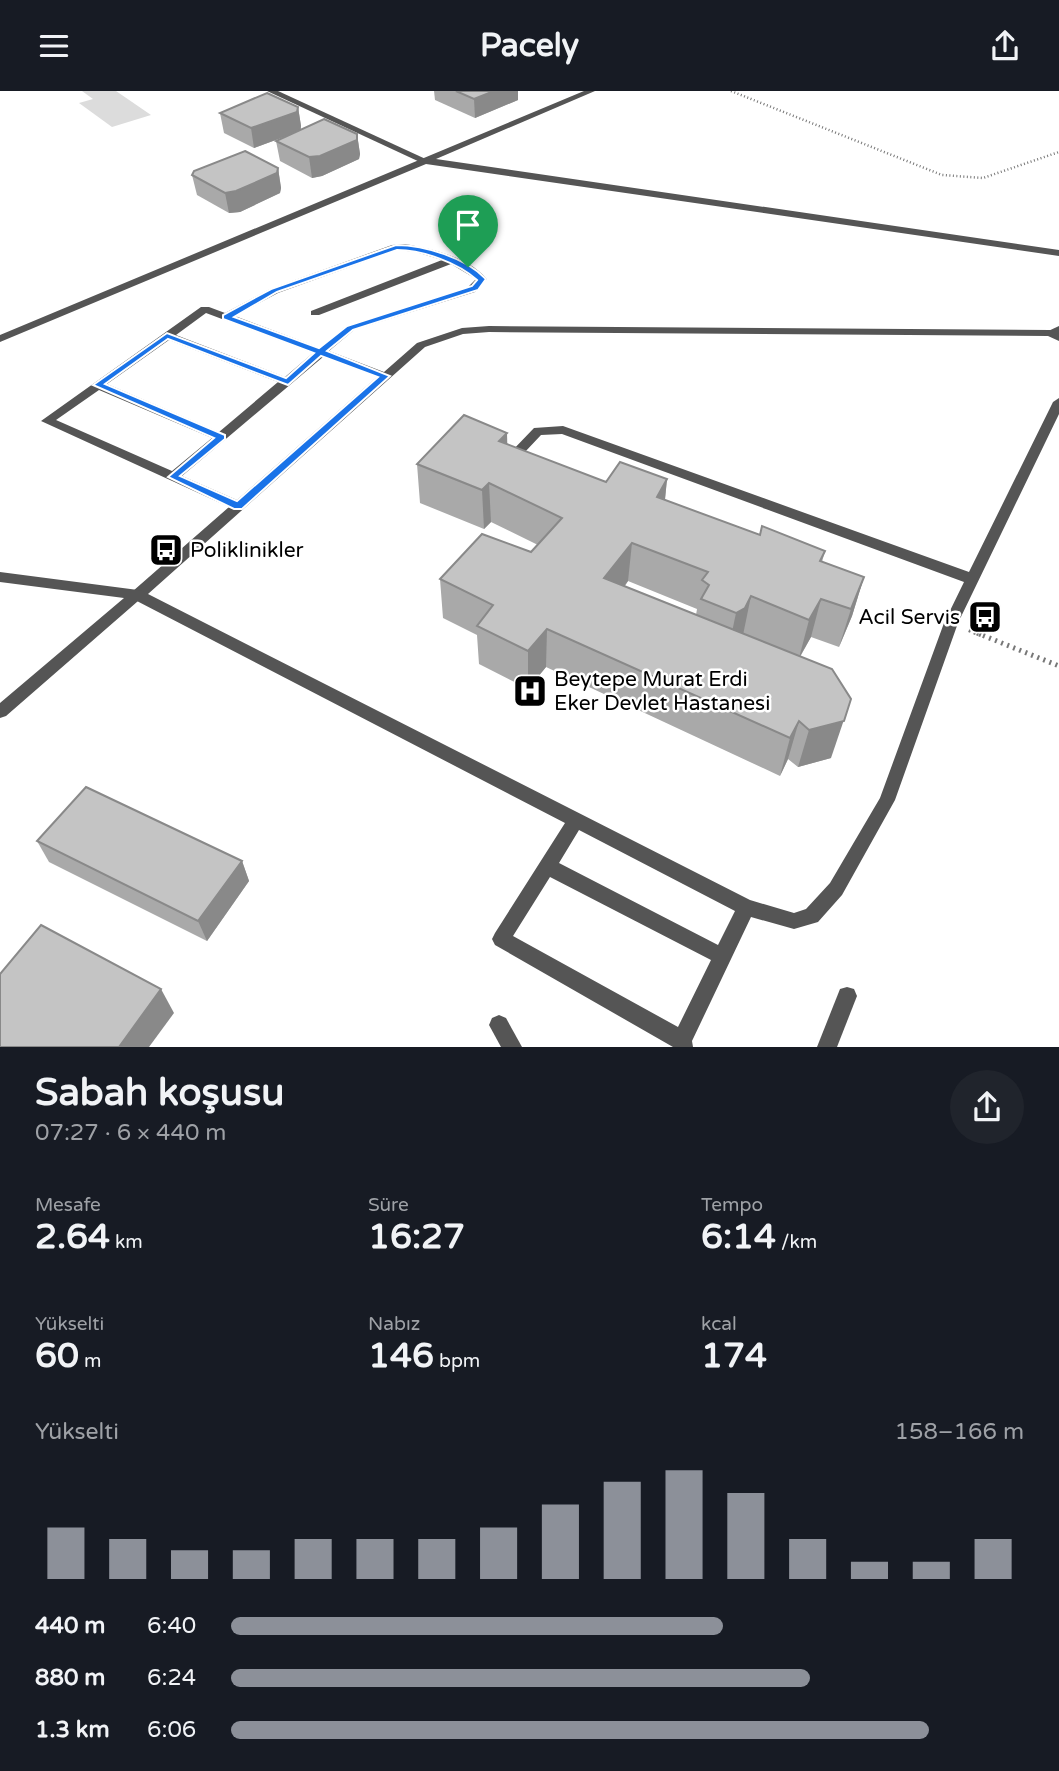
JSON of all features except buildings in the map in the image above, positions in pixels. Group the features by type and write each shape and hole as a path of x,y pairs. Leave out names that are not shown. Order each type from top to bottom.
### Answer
{"street":[{"path":"271,91 425,161 1059,253"},
{"path":"0,339 591,91"},
{"path":"173,477 350,328 471,290 481,283 482,279 474,271 450,261 410,248 390,249 267,293 226,317"},
{"path":"315,313 450,261"},
{"path":"238,506 47,421 205,309 385,376"},
{"path":"0,712 138,595 421,345 439,336 462,331 1056,333"},
{"path":"167,335 288,382"},
{"path":"98,385 222,437"},
{"path":"0,577 138,595 746,908 794,921 812,916 836,890 887,800 951,623 1059,402"},
{"path":"541,464 515,454 538,431 563,430 972,579"},
{"path":"575,822 500,939 682,1043 746,908"},
{"path":"548,866 722,956"},
{"path":"827,1047 846,996"},
{"path":"499,1025 512,1047"}],"path":[{"path":"732,91 942,175 983,178 1059,152"},
{"path":"951,623 1059,666"}],"shaded area":[{"path":"82,91 116,91 151,115 112,127 79,103 93,99"}],"place":[{"name":"Poliklinikler","path":"166,550"},
{"name":"Acil Servis","path":"985,617"},
{"name":"Beytepe Murat Erdi Eker Devlet Hastanesi","path":"530,691"}],"route":[{"path":"468,267 410,248 396,247 259,297 226,317 320,352 333,357 385,376 238,506 173,477 222,437 98,385 167,335 288,382 320,352 350,328 475,288 482,279 468,267"}]}
